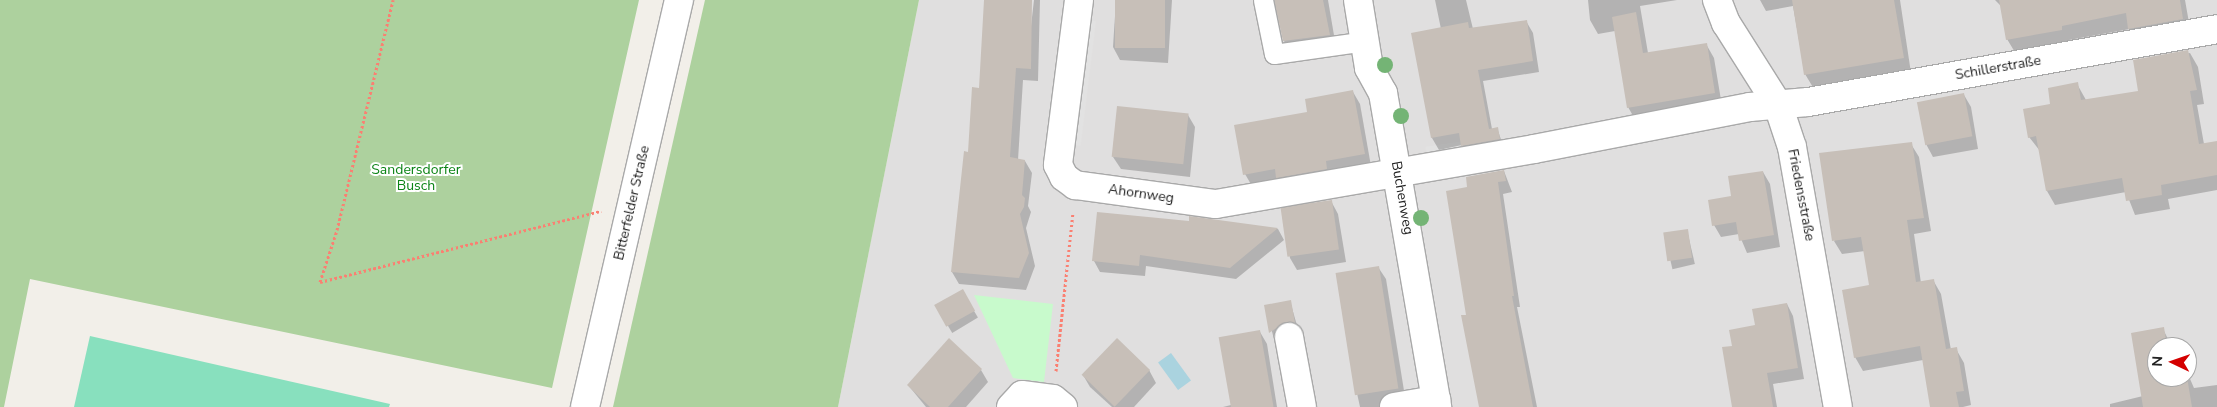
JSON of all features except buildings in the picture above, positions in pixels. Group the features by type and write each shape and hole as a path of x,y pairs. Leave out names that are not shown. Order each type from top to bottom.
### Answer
{"street":[{"name":"Bitterfelder Straße","path":"585,407 679,0"},
{"path":"1075,185 1064,177 1058,164 1079,0"},
{"name":"Buchenweg","path":"1358,0 1369,68 1383,93 1436,403 1394,407"},
{"name":"Friedensstraße","path":"1717,0 1726,23 1778,105 1799,174 1838,407"},
{"name":"Schillerstraße","path":"1398,174 1750,107 1778,105 2217,29"},
{"name":"Ahornweg","path":"1075,185 1216,204 1398,174"},
{"path":"1289,337 1302,407"},
{"path":"1011,407 1022,395 1058,403"}],"lane":[{"path":"1263,0 1274,54 1365,42"}],"path":[{"path":"393,0 336,230 320,282 604,211 630,210"},
{"path":"1058,403 1075,185"}],"shaded area":[{"path":"919,0 2217,0 2217,407 838,407"},
{"path":"1088,20 1096,21 1081,146 1073,145"},
{"path":"1480,139 1482,154 1428,162 1426,147"}],"green space":[{"name":"Sandersdorfer Busch","path":"0,0 639,0 552,388 30,279 4,407 0,407"},
{"path":"705,0 919,0 838,407 613,407"},
{"path":"974,295 1053,304 1044,382 1013,378"},
{"path":"90,336 390,404 389,407 74,407"}],"water":[{"path":"1171,353 1191,381 1178,390 1158,362"}]}
